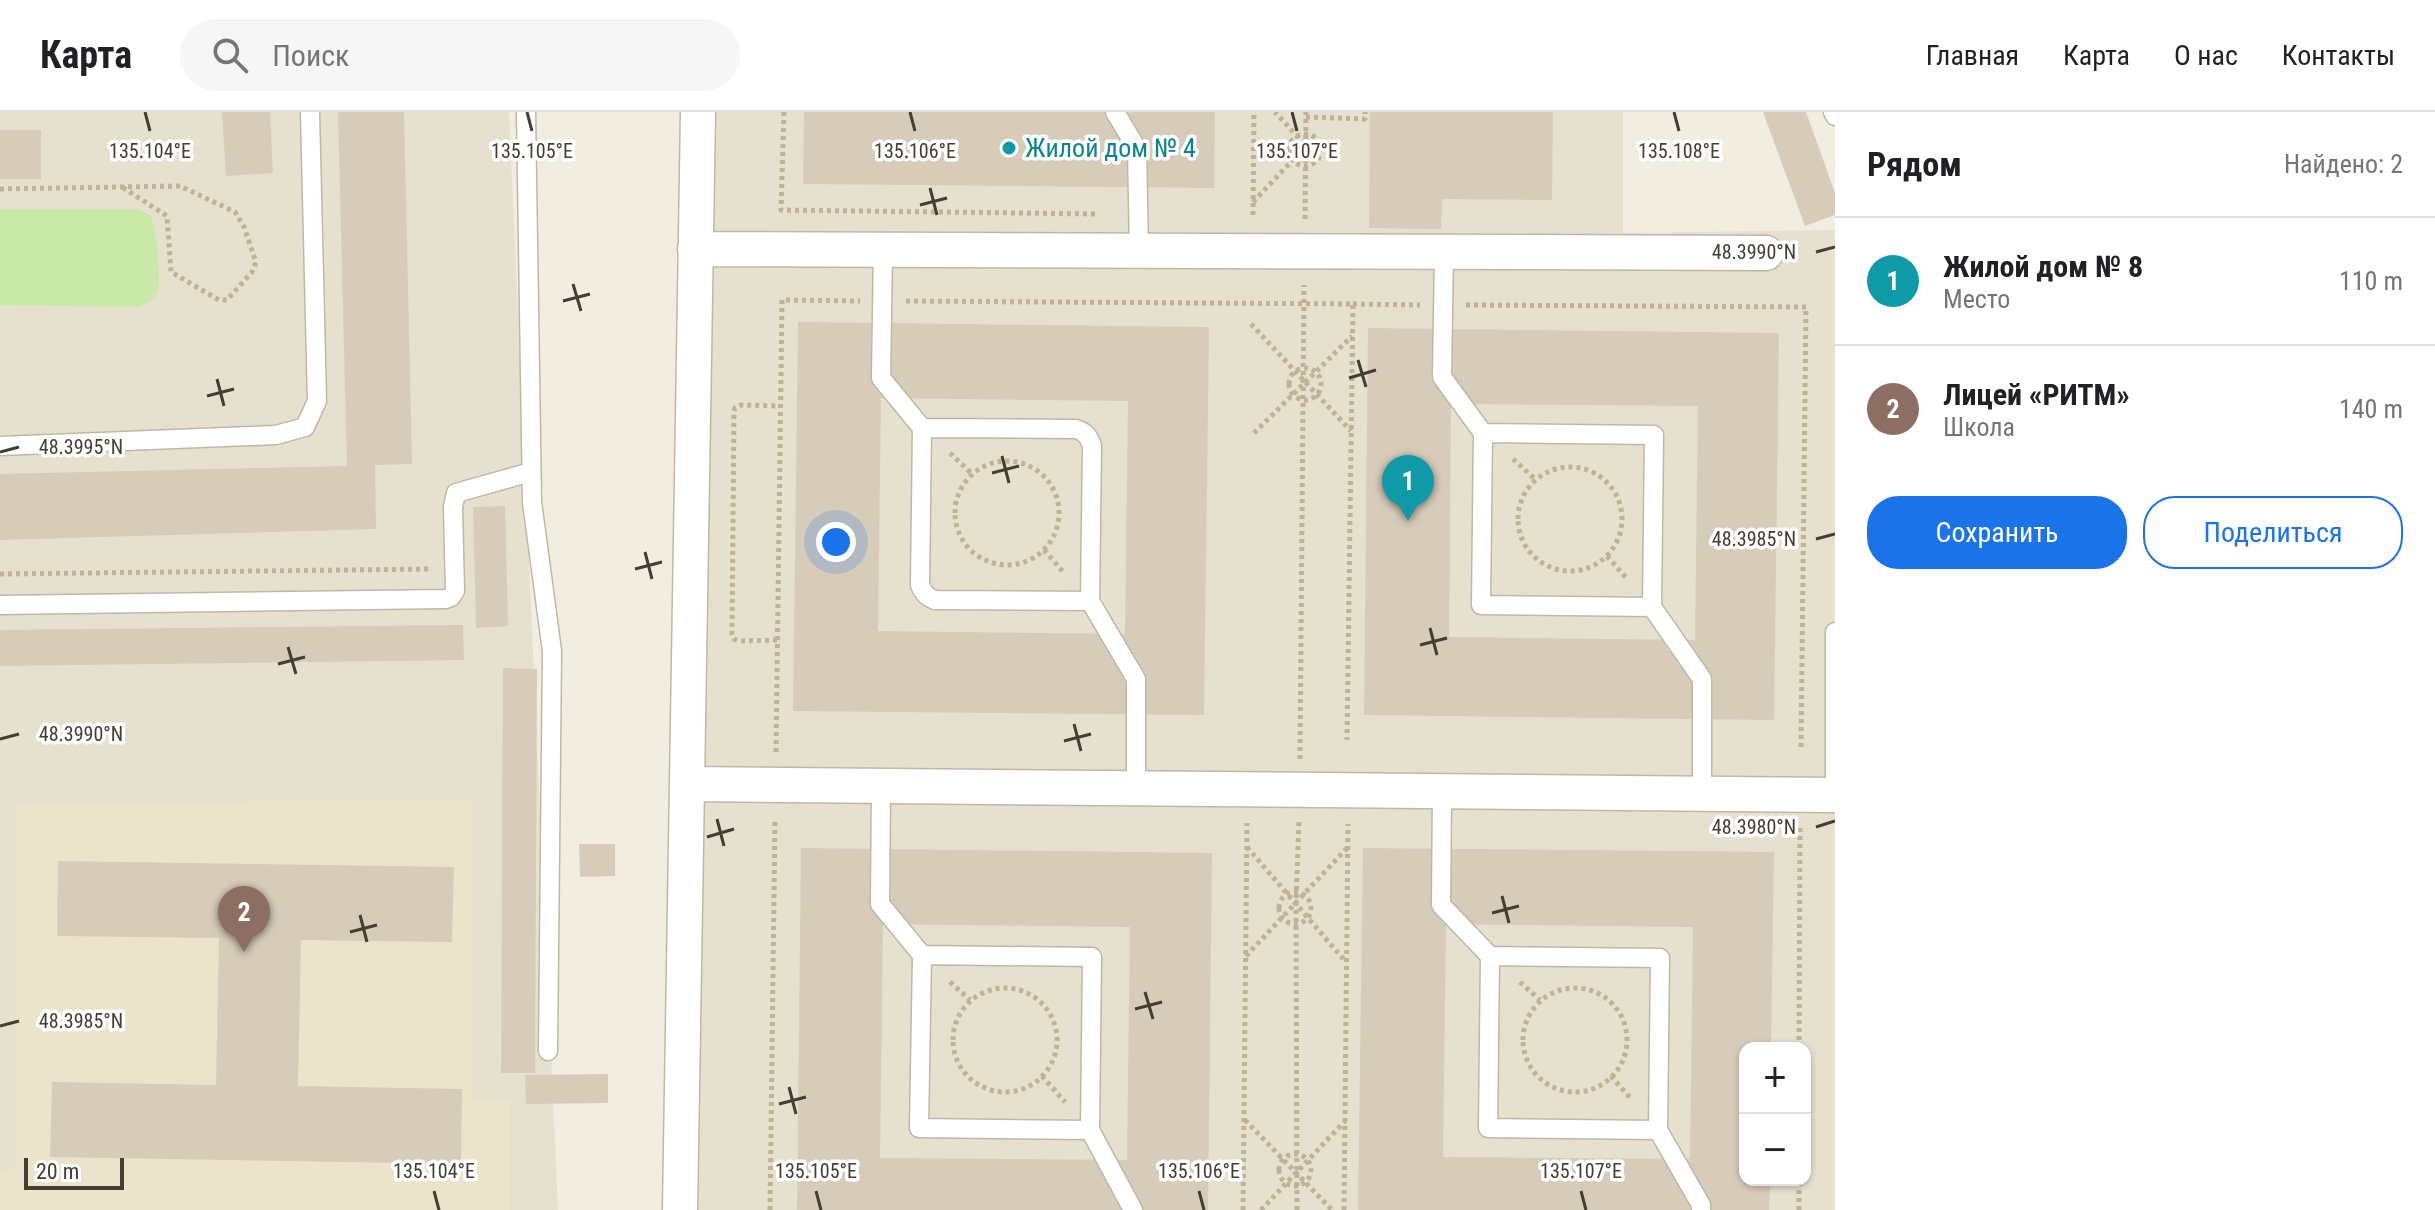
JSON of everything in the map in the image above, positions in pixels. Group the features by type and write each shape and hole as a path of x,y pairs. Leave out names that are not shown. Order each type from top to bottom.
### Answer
{"street":[{"path":"680,1210 698,112"},
{"path":"695,249 1766,253"},
{"path":"687,784 1834,795"}],"lane":[{"path":"0,446 276,435 305,427 317,401 310,112"},
{"path":"526,112 532,502 552,651 548,1051"},
{"path":"1115,112 1137,149 1139,251"},
{"path":"883,250 881,378 922,428 920,585 927,597 935,600 1090,601"},
{"path":"1444,252 1442,377 1483,433 1481,605 1652,607"},
{"path":"922,428 1076,429 1089,438 1092,446 1090,601 1136,679 1136,788"},
{"path":"1483,433 1654,435 1652,607 1702,679 1702,794"},
{"path":"0,605 446,599 455,591 453,507 456,493 531,472"},
{"path":"1834,795 1835,632"},
{"path":"881,786 880,904 922,955 919,1128 1090,1130"},
{"path":"1442,791 1441,905 1490,956 1488,1128 1658,1130"},
{"path":"922,955 1092,957 1090,1130 1133,1210"},
{"path":"1490,956 1660,958 1658,1130 1701,1210"}],"path":[{"path":"784,112 781,210 1138,214"},
{"path":"1253,215 1254,112"},
{"path":"1275,112 1306,146"},
{"path":"1297,1210 1296,902 1305,400 1306,115 1365,119 1365,112"},
{"path":"1306,134 1318,139 1322,149 1315,163 1306,166 1293,160 1289,147 1297,137 1306,134"},
{"path":"1253,202 1306,146"},
{"path":"0,189 180,186 235,212 244,227 256,262 252,272 227,300 219,300 171,272 167,216 122,187"},
{"path":"1239,215 1266,216"},
{"path":"1292,216 1305,216"},
{"path":"1256,303 1806,307 1801,747"},
{"path":"1347,740 1353,304"},
{"path":"1251,324 1351,431"},
{"path":"1254,433 1353,335"},
{"path":"1305,368 1316,372 1321,383 1317,395 1305,400 1293,395 1289,381 1295,371 1305,368"},
{"path":"777,640 738,641 732,634 734,411 741,405 780,406"},
{"path":"1006,460 1023,463 1039,471 1051,485 1059,510 1054,536 1044,550 1015,565 983,559 970,549 960,536 955,520 961,488 972,474 988,464 1006,460"},
{"path":"1569,467 1586,469 1602,478 1614,491 1622,508 1622,526 1617,543 1607,556 1594,566 1570,571 1546,566 1533,556 1523,542 1518,526 1524,495 1536,480 1551,471 1569,467"},
{"path":"0,574 455,568"},
{"path":"770,1210 776,730"},
{"path":"1243,1210 1247,823"},
{"path":"1344,1210 1348,824"},
{"path":"1799,1042 1800,827"},
{"path":"1247,846 1346,963"},
{"path":"1246,956 1348,847"},
{"path":"1288,893 1304,894 1312,906 1308,917 1296,924 1282,917 1279,904 1288,893"},
{"path":"1003,987 1021,990 1037,998 1049,1011 1056,1028 1057,1046 1052,1063 1042,1076 1028,1086 1012,1091 996,1091 981,1086 967,1076 953,1046 953,1030 970,1000 986,991 1003,987"},
{"path":"1573,987 1591,990 1619,1011 1626,1028 1627,1046 1621,1063 1611,1076 1598,1086 1583,1091 1566,1091 1550,1086 1537,1076 1527,1062 1523,1038 1529,1015 1540,1000 1555,991 1573,987"},
{"path":"1245,1119 1332,1210"},
{"path":"1261,1210 1345,1121"},
{"path":"1297,1154 1308,1160 1311,1175 1305,1183 1297,1186 1286,1183 1279,1173 1283,1159 1297,1154"},
{"path":"1799,1186 1799,1210"}],"shaded area":[{"path":"0,112 509,112 558,1210 0,1210"},
{"path":"700,112 1623,112 1623,233 1835,230 1835,1210 680,1210"},
{"path":"471,800 473,1101 510,1101 510,1210 0,1210 0,1170 17,1169 15,803"}],"green space":[{"path":"0,209 137,209 151,216 159,283 155,296 139,307 0,305"}],"building":[{"path":"222,112 270,112 273,173 226,176"},
{"path":"338,112 404,112 412,464 375,465 376,529 0,540 0,474 347,466"},
{"name":"Жилой дом № 4","path":"804,112 1215,112 1214,188 803,184"},
{"path":"1370,112 1553,112 1552,200 1442,199 1441,229 1369,228"},
{"path":"1763,112 1806,112 1835,193 1835,215 1805,226"},
{"path":"0,130 41,130 41,179 0,179"},
{"path":"798,322 1209,327 1204,715 793,711","holes":["881,398 1128,401 1125,634 878,631"]},
{"path":"1368,328 1779,333 1774,720 1364,715","holes":["1451,404 1698,406 1695,640 1449,637"]},
{"path":"505,506 508,626 476,628 473,507"},
{"path":"463,625 464,660 0,666 0,630"},
{"path":"503,668 537,669 535,1073 501,1073"},
{"path":"579,844 615,844 615,876 580,877"},
{"path":"801,848 1212,853 1208,1210 797,1210","holes":["883,924 1130,927 1127,1160 880,1158"]},
{"path":"1363,848 1774,852 1771,1042 1739,1042 1739,1186 1770,1186 1769,1210 1358,1210","holes":["1446,924 1693,927 1690,1159 1443,1157"]},
{"path":"58,861 454,867 452,942 301,940 298,1086 462,1089 461,1164 50,1157 52,1082 216,1085 219,938 57,936"},
{"path":"608,1074 608,1103 526,1104 525,1075"}],"place":[{"name":"Жилой дом № 4","path":"1009,148"},
{"name":"Жилой дом № 8","path":"1408,521"},
{"name":"Лицей «РИТМ»","path":"244,952"}]}
